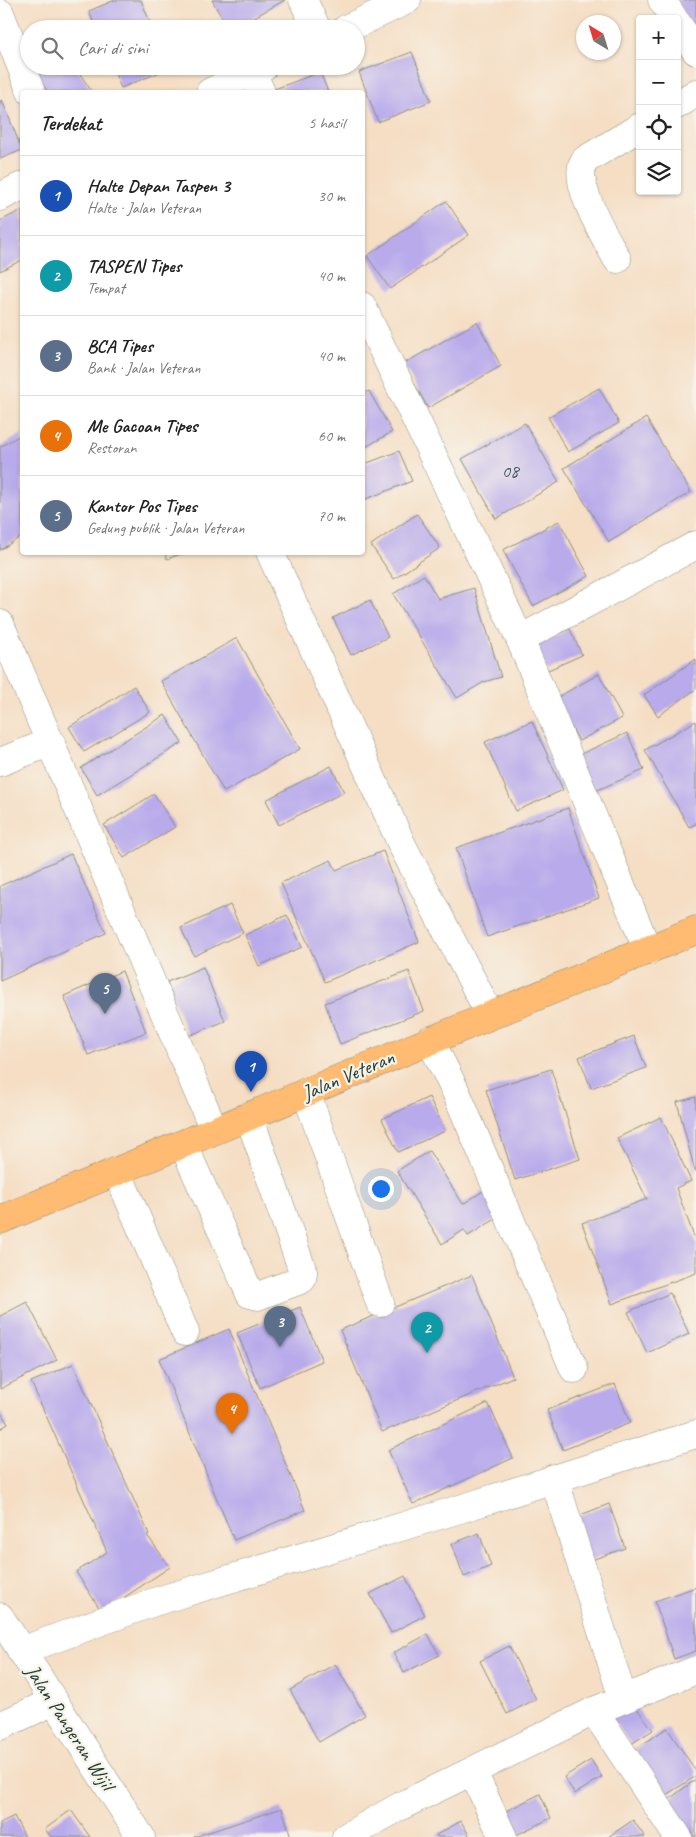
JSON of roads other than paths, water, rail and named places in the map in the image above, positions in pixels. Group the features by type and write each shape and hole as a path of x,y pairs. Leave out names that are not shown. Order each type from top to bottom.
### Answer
{"main road":[{"name":"Jalan Veteran","path":"0,1220 696,930"}],"street":[{"path":"302,0 312,20"},
{"path":"365,20 407,0"},
{"path":"662,0 671,15"},
{"path":"0,13 20,64"},
{"path":"681,29 696,51"},
{"path":"24,75 30,90"},
{"path":"217,90 259,77"},
{"path":"681,102 696,93"},
{"path":"617,259 581,181 582,163 636,129"},
{"path":"0,197 20,187"},
{"path":"365,312 520,639 648,951"},
{"path":"520,639 696,545"},
{"path":"271,555 402,845 490,1015"},
{"path":"0,624 214,1130"},
{"path":"0,762 51,742"},
{"path":"430,1040 456,1092 574,1369"},
{"path":"306,1092 380,1303"},
{"path":"182,1144 250,1294 258,1296 298,1281 302,1279 303,1272 249,1116"},
{"path":"117,1171 185,1332"},
{"path":"21,1651 154,1602 460,1509 696,1434"},
{"path":"554,1478 623,1699"},
{"name":"Jalan Pangeran Wijil","path":"0,1617 141,1837"},
{"path":"346,1837 399,1807 594,1711 696,1670"},
{"path":"0,1726 54,1701"},
{"path":"594,1711 678,1837"},
{"path":"473,1772 503,1837"}],"place":[{"name":"Kantor Pos Tipes","path":"105,1014"},
{"name":"Halte Depan Taspen 3","path":"251,1092"},
{"name":"BCA Tipes","path":"280,1347"},
{"name":"TASPEN Tipes","path":"427,1353"},
{"name":"Me Gacoan Tipes","path":"232,1434"}]}
